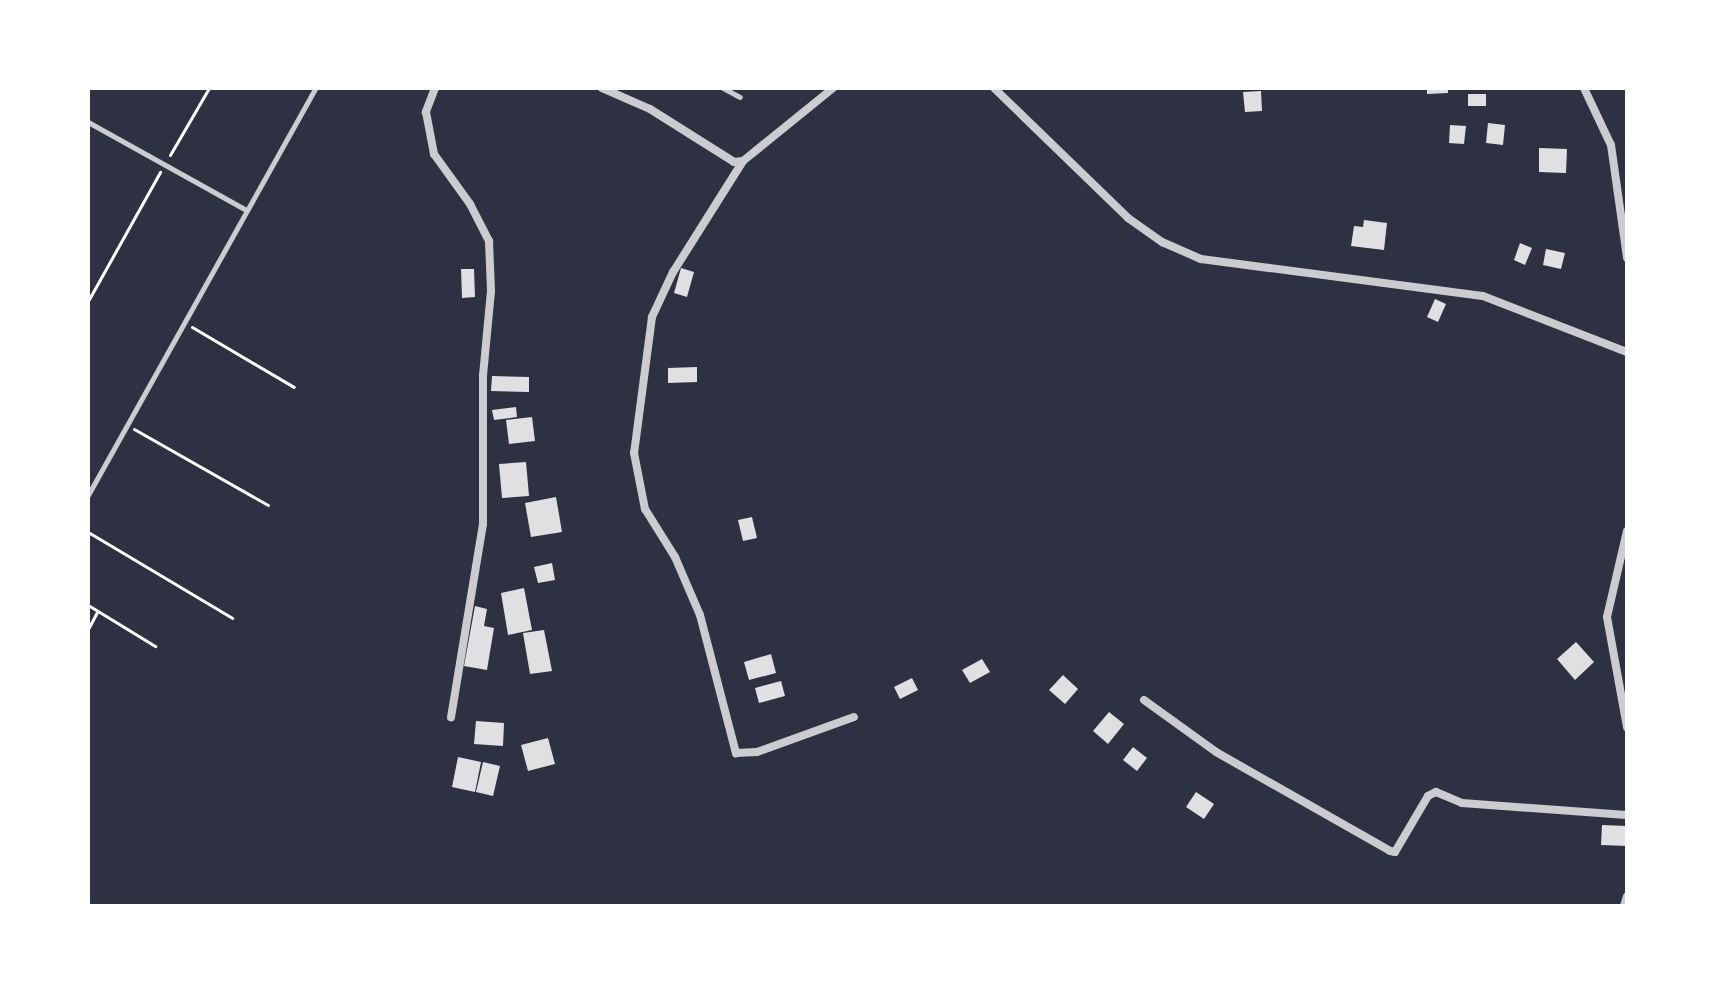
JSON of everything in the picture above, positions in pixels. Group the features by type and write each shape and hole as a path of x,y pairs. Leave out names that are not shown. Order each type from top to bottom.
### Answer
{"street":[{"path":"435,88 426,112 434,154 470,204 489,241 491,291 483,375 483,524 451,717"},
{"path":"602,88 650,109 734,162 743,161"},
{"path":"833,88 743,161 673,272 652,317 634,453 642,495 700,615 736,753 757,752 854,717"},
{"path":"994,88 1128,218 1162,242 1201,259 1468,292 1627,352"},
{"path":"1584,88 1611,145 1627,258"},
{"path":"1627,531 1607,617 1627,727"},
{"path":"1144,700 1216,752 1390,851 1395,852 1428,796 1436,792 1462,803 1627,815"},
{"path":"1624,906 1627,896"}],"lane":[{"path":"88,495 182,321 315,88"},
{"path":"723,88 740,97"},
{"path":"88,122 245,209"}],"path":[{"path":"88,301 209,88"},
{"path":"182,321 294,387"},
{"path":"127,425 268,505"},
{"path":"88,532 232,618"},
{"path":"88,605 155,646"},
{"path":"88,629 97,612"}],"building":[{"path":"1427,88 1448,88 1448,93 1427,94"},
{"path":"1261,91 1262,111 1245,112 1243,92"},
{"path":"1468,94 1486,94 1486,106 1468,106"},
{"path":"1488,123 1505,125 1503,145 1486,143"},
{"path":"1450,125 1466,126 1464,144 1449,143"},
{"path":"1539,148 1567,149 1566,173 1539,172"},
{"path":"1364,220 1387,223 1384,250 1351,246 1354,226 1363,227"},
{"path":"1520,243 1532,248 1525,265 1514,260"},
{"path":"1546,249 1565,253 1561,269 1543,265"},
{"path":"681,268 694,272 687,297 674,293"},
{"path":"461,269 474,269 475,297 462,298"},
{"path":"1435,299 1446,304 1438,322 1427,317"},
{"path":"697,367 697,382 668,383 668,368"},
{"path":"492,376 529,377 529,392 491,391"},
{"path":"516,407 517,417 494,420 492,410"},
{"path":"532,417 535,441 509,444 506,420"},
{"path":"526,462 529,496 502,498 499,464"},
{"path":"556,497 562,532 531,537 525,503"},
{"path":"752,517 757,538 743,541 738,520"},
{"path":"552,563 555,580 538,583 534,567"},
{"path":"524,588 532,630 508,635 501,593"},
{"path":"475,606 487,609 484,626 494,628 487,670 464,666"},
{"path":"544,630 552,671 530,674 523,633"},
{"path":"1576,642 1594,662 1575,680 1557,659"},
{"path":"771,654 776,673 749,680 744,662"},
{"path":"982,659 990,672 970,683 962,670"},
{"path":"1063,675 1078,689 1065,704 1049,690"},
{"path":"912,678 918,690 900,699 894,687"},
{"path":"781,681 785,696 759,703 755,688"},
{"path":"1109,712 1124,724 1108,744 1093,731"},
{"path":"476,721 504,723 503,746 474,744"},
{"path":"548,738 555,764 528,771 521,745"},
{"path":"1133,747 1147,758 1137,771 1123,760"},
{"path":"458,757 481,762 475,792 452,787"},
{"path":"483,762 500,766 493,796 476,792"},
{"path":"1196,792 1214,804 1204,819 1186,807"},
{"path":"1602,825 1627,826 1627,846 1601,845"}]}
